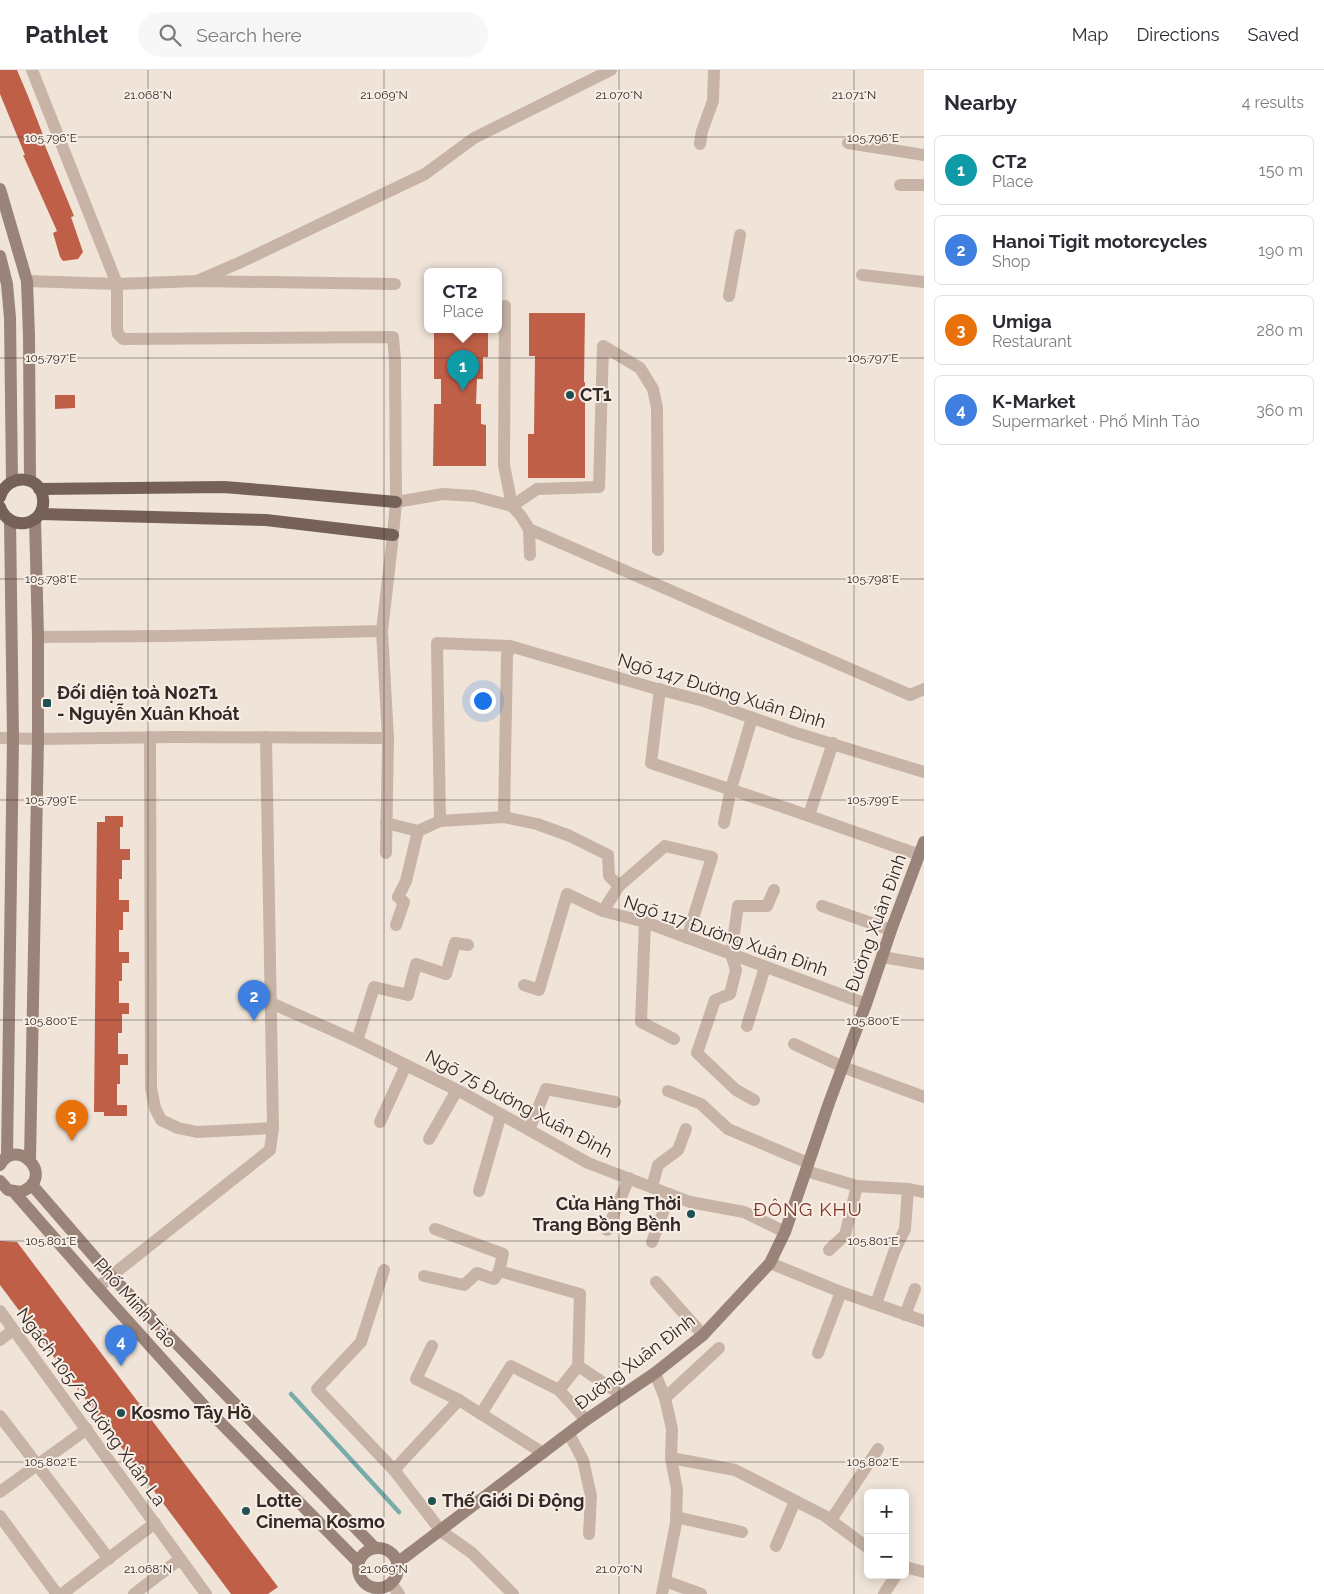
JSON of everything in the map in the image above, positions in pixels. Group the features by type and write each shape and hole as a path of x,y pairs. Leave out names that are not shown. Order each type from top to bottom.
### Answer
{"main road":[{"path":"5,487 19,480 35,485 273,490 396,502"},
{"path":"0,507 6,519 21,524 28,523 37,516 43,507 44,500 35,485"},
{"path":"37,516 266,520 394,535"}],"street":[{"path":"32,70 117,284 117,328 118,334 124,339 394,337 396,502 394,535 382,631 388,738 386,853"},
{"path":"197,282 425,174 474,138 611,70"},
{"path":"700,144 702,131 713,101 714,70"},
{"path":"848,143 924,155"},
{"path":"900,185 924,185"},
{"path":"0,189 27,282 35,485"},
{"path":"729,296 740,235"},
{"path":"0,256 7,284 10,318 5,487"},
{"path":"862,275 924,282"},
{"path":"7,284 27,282 117,284 197,282 395,284"},
{"path":"505,306 504,465 512,506 529,529 530,555"},
{"path":"396,502 443,494 474,496 512,506 537,489 600,487 603,346 640,368 653,389 657,408 658,550"},
{"path":"30,1160 38,739 37,516"},
{"path":"2,1163 6,519"},
{"path":"529,529 910,695 924,689"},
{"path":"38,637 382,631"},
{"name":"Ngõ 147 Đường Xuân Đỉnh","path":"440,821 437,643 510,646 704,701 796,733 924,772"},
{"path":"504,817 507,655 510,646"},
{"path":"660,689 651,763 920,855"},
{"path":"724,823 731,789 752,718"},
{"path":"150,737 151,1078 155,1108 161,1120 178,1128 197,1132 273,1128"},
{"path":"98,1288 270,1150 273,1128 266,737"},
{"path":"6,738 388,738"},
{"path":"809,816 833,743"},
{"path":"386,823 418,831 440,821 504,817 545,827 570,836 608,854 609,876 618,886"},
{"path":"396,925 404,902 398,897 406,881 418,831"},
{"name":"Đường Xuân Đỉnh","path":"398,1563 492,1490 586,1420 655,1373 703,1335 770,1263 785,1232 891,930 924,842"},
{"name":"Ngõ 117 Đường Xuân Đỉnh","path":"603,912 618,886 665,846 712,857 687,938"},
{"path":"754,1100 736,1090 697,1053 715,1000 730,994 736,970 731,954 738,906 767,906 774,890"},
{"name":"Ngõ 117 Đường Xuân Đỉnh","path":"524,985 540,990 567,894 603,912 645,922 866,1004"},
{"path":"822,906 891,930"},
{"path":"645,922 641,1022 674,1039"},
{"path":"356,1041 374,987 408,995 416,964 446,974 455,943 468,945"},
{"path":"882,957 924,964"},
{"path":"747,1026 764,967"},
{"name":"Ngõ 75 Đường Xuân Đỉnh","path":"271,1003 356,1041 457,1090 588,1163 690,1202 744,1212 785,1232"},
{"path":"794,1044 843,1067 924,1097"},
{"path":"380,1122 406,1065"},
{"path":"529,1130 546,1088 615,1102"},
{"path":"429,1139 457,1090"},
{"path":"668,1091 701,1104 728,1129 807,1167 856,1186 908,1189 924,1192"},
{"path":"479,1191 501,1114"},
{"path":"652,1187 658,1165 678,1150 686,1129"},
{"path":"2,1163 17,1154 30,1160 36,1174 32,1185 21,1192 5,1187"},
{"path":"608,1230 629,1178"},
{"name":"Phố Minh Tảo","path":"32,1185 112,1276 375,1548"},
{"path":"829,1250 844,1235 856,1186"},
{"name":"Phố Minh Tảo","path":"5,1187 207,1410 358,1562"},
{"path":"876,1304 894,1252 905,1229 908,1189"},
{"path":"652,1242 670,1194"},
{"path":"424,1276 464,1285 477,1273 494,1279 499,1271 503,1254 435,1229"},
{"path":"770,1263 841,1292 924,1322"},
{"path":"384,1270 361,1342 318,1388 394,1470 441,1531 472,1553 512,1594"},
{"path":"499,1271 580,1294 578,1366 558,1390"},
{"path":"656,1282 703,1335"},
{"path":"905,1315 915,1288"},
{"path":"818,1352 841,1292"},
{"name":"Ngách 105/2 Đường Xuân La","path":"0,1311 206,1594"},
{"path":"0,1340 13,1330"},
{"path":"432,1346 416,1379 459,1400 544,1453"},
{"path":"665,1398 719,1348"},
{"path":"481,1414 511,1366 558,1390 586,1420"},
{"path":"578,1366 622,1395"},
{"path":"655,1373 665,1398 672,1429 671,1458 677,1490 676,1516 662,1594"},
{"path":"394,1470 459,1400"},
{"path":"0,1416 109,1559"},
{"path":"0,1492 86,1429"},
{"path":"569,1434 582,1460 591,1496 589,1534"},
{"path":"831,1520 878,1449"},
{"path":"671,1458 735,1470 831,1520 864,1545"},
{"path":"776,1546 795,1501"},
{"path":"0,1516 57,1594"},
{"path":"676,1516 742,1532"},
{"name":"Ngách 105/2 Đường Xuân La","path":"62,1594 155,1523"},
{"path":"375,1548 391,1552 398,1563 395,1589 382,1588 368,1591 359,1576 357,1570 358,1562 366,1551 375,1548"},
{"path":"134,1594 180,1559"},
{"path":"909,1569 924,1572"},
{"path":"884,1594 893,1579"},
{"path":"665,1581 702,1594"}],"building":[{"path":"0,70 17,70 28,96 43,135 41,136 74,216 71,217 83,252 78,259 63,261 60,257 53,233 57,231 23,155 25,155 0,94"},
{"name":"CT1","path":"529,313 585,313 585,478 528,478 528,434 534,434 535,356 529,356"},
{"path":"434,333 488,333 488,357 483,357 483,379 477,379 476,404 481,404 481,424 486,425 486,466 433,466 434,404 441,404 441,379 434,379"},
{"path":"55,395 75,395 75,408 55,409"},
{"path":"105,816 123,816 123,827 120,827 120,849 130,849 130,860 122,860 122,879 119,879 119,900 129,900 129,912 123,912 123,930 119,930 119,952 129,952 129,963 122,963 122,981 119,981 119,1003 129,1003 129,1014 122,1014 122,1033 118,1033 118,1054 128,1054 128,1065 120,1065 120,1084 117,1084 117,1105 127,1105 127,1116 104,1116 104,1112 94,1112 97,822 105,822"},
{"name":"Kosmo Tây Hồ","path":"0,1241 17,1242 278,1587 268,1594 231,1594 0,1285"}],"waterway":[{"path":"291,1394 399,1512"}],"place":[{"name":"CT2","path":"463,391"},
{"name":"CT1","path":"570,395"},
{"name":"Đối diện toà N02T1 - Nguyễn Xuân Khoát","path":"47,703"},
{"name":"Hanoi Tigit motorcycles","path":"254,1021"},
{"name":"Umiga","path":"72,1141"},
{"name":"Cửa Hàng Thời Trang Bồng Bềnh","path":"691,1214"},
{"name":"K-Market","path":"121,1366"},
{"name":"Kosmo Tây Hồ","path":"121,1413"},
{"name":"Thế Giới Di Động","path":"432,1501"},
{"name":"Lotte Cinema Kosmo","path":"246,1511"}],"district":[{"name":"ĐÔNG KHU","path":"808,1209"}]}
